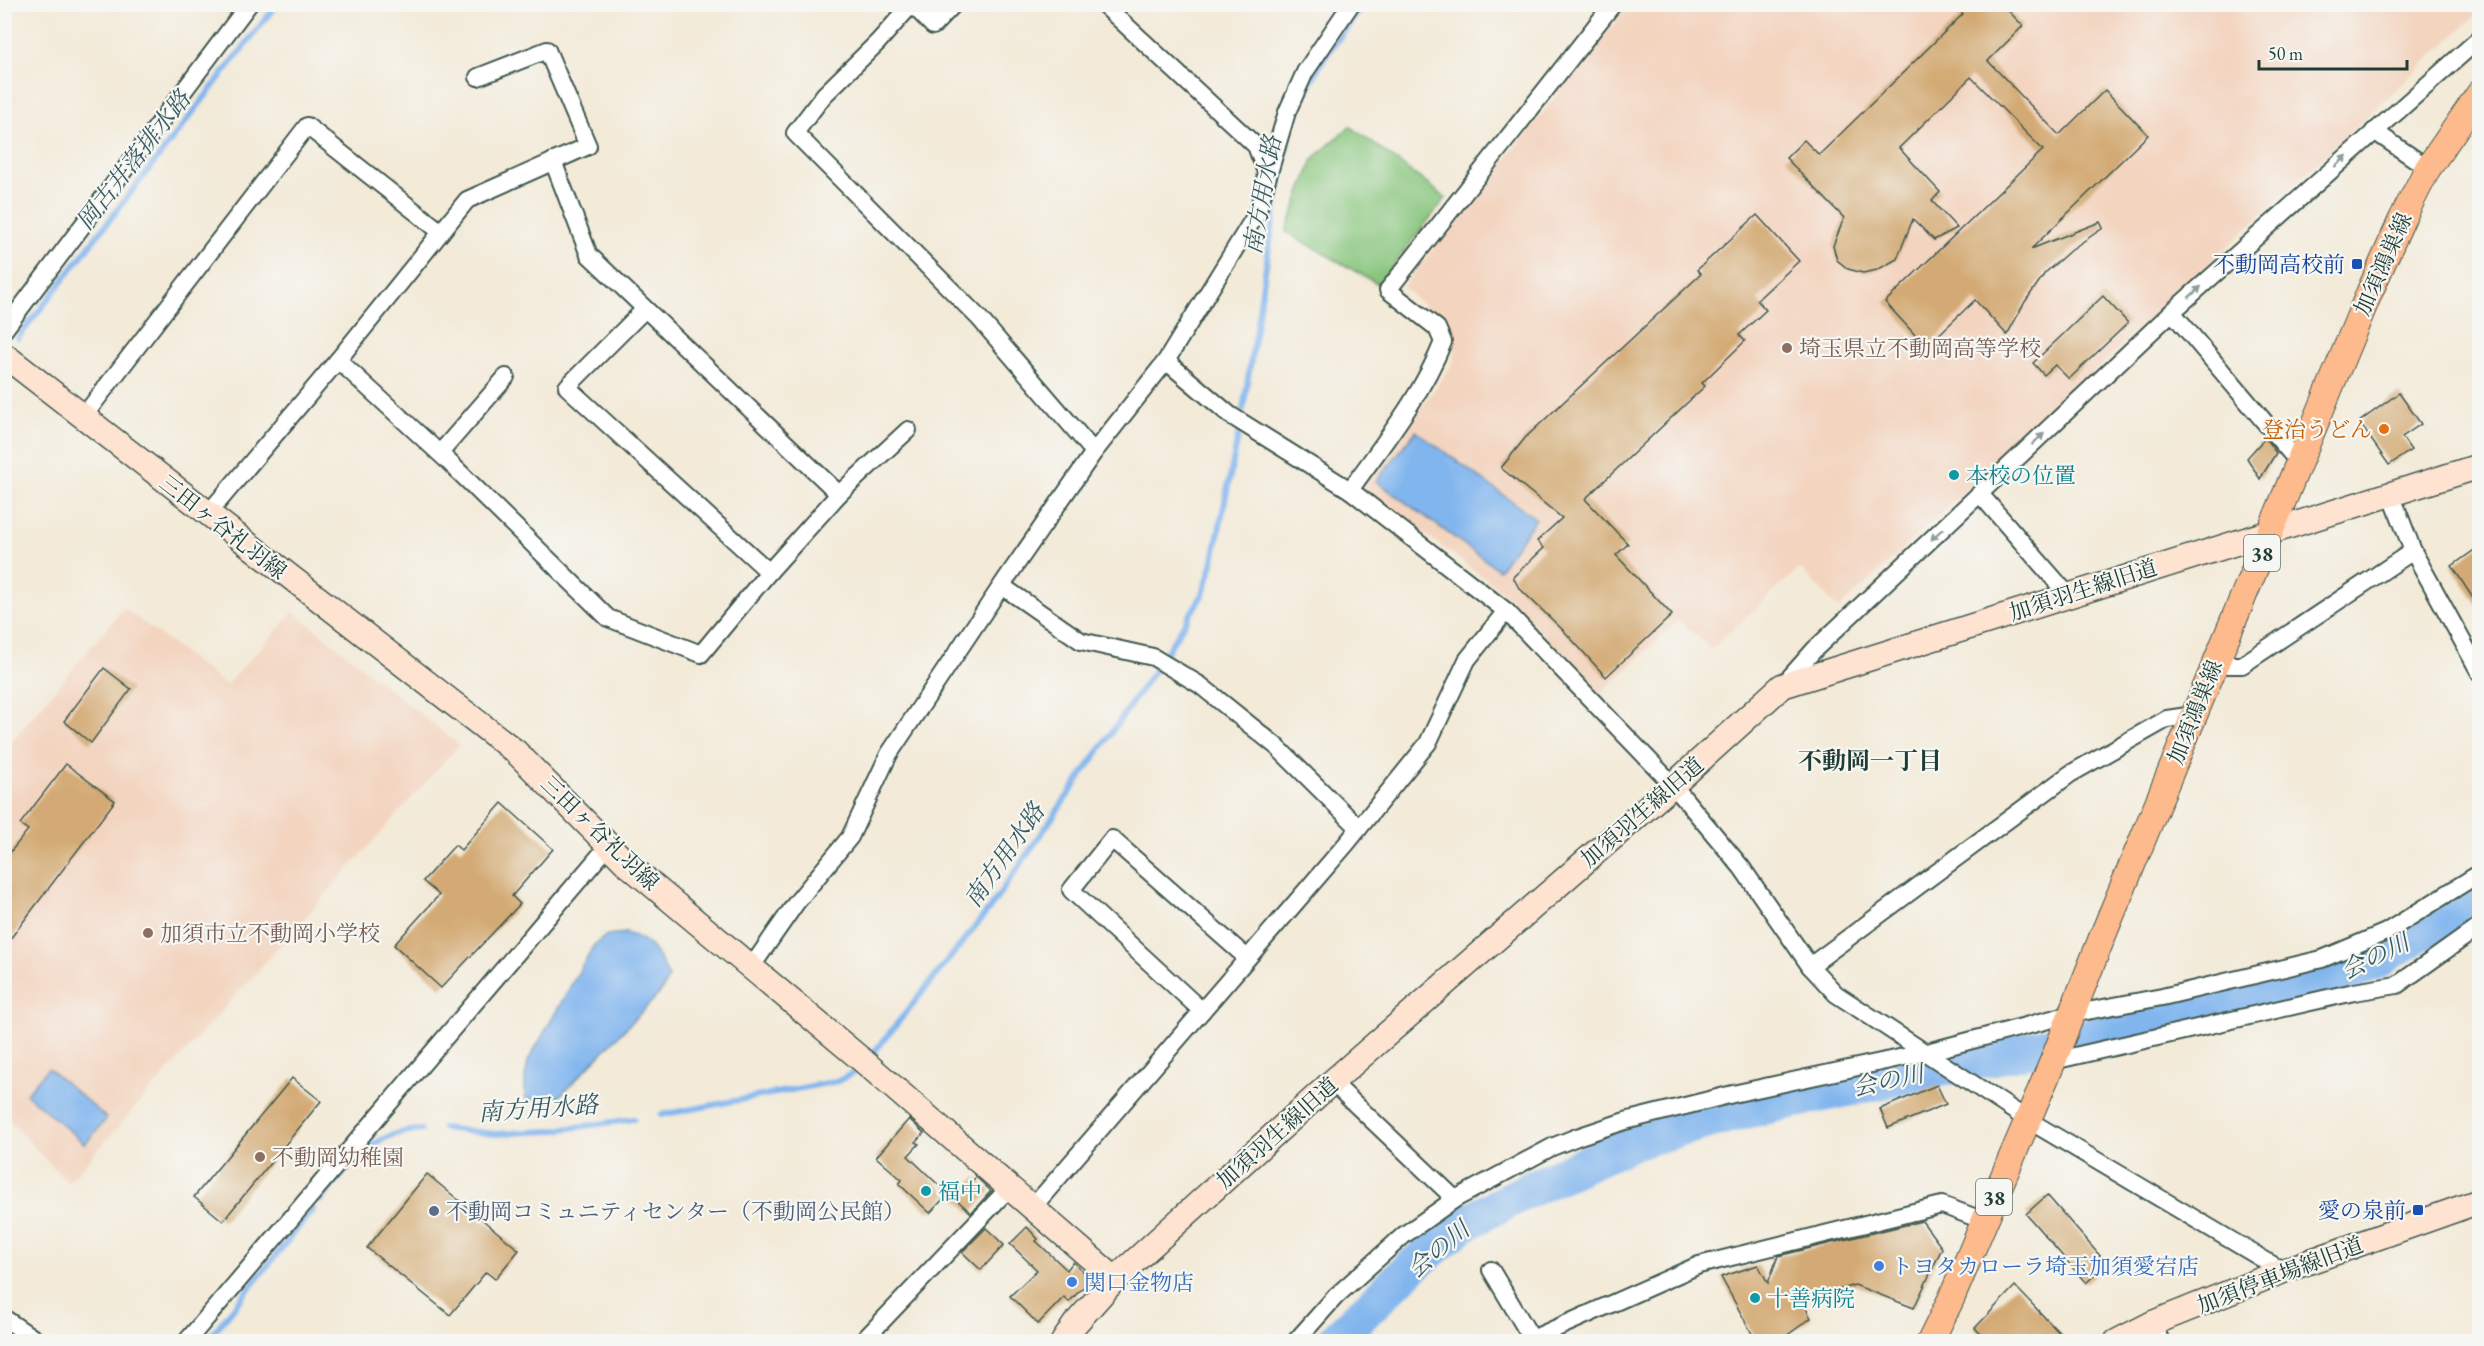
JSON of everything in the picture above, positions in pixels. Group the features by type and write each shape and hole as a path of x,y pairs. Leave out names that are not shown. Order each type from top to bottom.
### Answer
{"main road":[{"name":"加須鴻巣線","path":"1930,1341 1952,1297 2055,1056 2370,291 2428,168 2480,93"}],"street":[{"path":"4,330 249,4"},
{"path":"954,4 933,26 912,4 878,42 824,95 795,133 979,318 1094,452"},
{"path":"1103,4 1256,146 1266,172 1263,194"},
{"path":"750,969 796,903 850,837 889,754 1002,586 1094,452 1167,361 1257,213 1287,112 1305,72 1351,4"},
{"path":"1350,490 1417,397 1432,370 1443,342 1437,328 1388,290 1613,4"},
{"path":"1782,686 1815,649 2172,312 2480,38"},
{"path":"207,514 338,360 467,200 588,146 547,50 478,76"},
{"path":"82,417 307,126 441,232"},
{"path":"2374,131 2428,168"},
{"path":"553,161 589,255 839,494"},
{"path":"645,309 567,387 769,572"},
{"path":"2172,312 2300,464"},
{"name":"三田ヶ谷礼羽線","path":"9,359 516,752 608,846 750,969 866,1063 1115,1279"},
{"path":"338,360 440,453 608,618 701,654 769,572 839,494 908,430"},
{"path":"1167,361 1241,422 1350,490 1506,611 1674,785 1742,868 1810,966 1836,994 2028,1120 2283,1271"},
{"path":"440,453 506,376"},
{"name":"加須羽生線旧道","path":"1115,1279 1332,1083 1674,785 1782,686 2480,466"},
{"path":"1980,494 2068,595"},
{"path":"2391,494 2413,551 2480,673"},
{"path":"2215,665 2242,664 2413,551"},
{"path":"1002,586 1081,641 1161,661 1200,685 1276,746 1359,828"},
{"path":"1033,1207 1359,828 1428,743 1467,660 1506,611"},
{"path":"1810,966 2070,774 2167,719 2194,715"},
{"path":"1202,1011 1071,890 1112,839 1247,958"},
{"path":"186,1341 608,846"},
{"path":"1295,1341 1336,1296 1404,1235 1455,1199 1552,1147 1625,1121 1732,1094 2069,1020 2322,959 2386,932 2480,873"},
{"path":"2055,1056 2354,992 2397,986 2480,926"},
{"path":"1332,1083 1455,1199"},
{"path":"862,1341 1010,1187"},
{"name":"加須停車場線旧道","path":"2116,1341 2157,1332 2283,1271 2480,1201"},
{"path":"1491,1270 1530,1340 1699,1265 1942,1205 1984,1221"},
{"path":"1063,1341 1115,1279"},
{"path":"4,1318 39,1341"}],"shaded area":[{"name":"埼玉県立不動岡高等学校","path":"1629,5 2479,5 2479,12 1839,609 1800,568 1711,649 1679,620 1599,694 1495,585 1362,489 1452,365 1455,354 1454,341 1446,326 1403,287"},
{"name":"加須市立不動岡小学校","path":"124,608 226,685 294,612 459,745 68,1183 5,1116 5,749"}],"green space":[{"path":"1350,126 1446,198 1378,284 1286,232 1313,159"}],"water":[{"path":"1416,431 1536,519 1499,570 1376,481"},
{"path":"626,933 648,944 657,955 669,977 661,992 559,1097 543,1101 525,1098 528,1061 594,945 607,935"},
{"path":"48,1068 107,1118 85,1144 26,1094"}],"building":[{"path":"1953,4 2002,4 2023,26 1988,61 2059,135 2105,90 2148,135 2031,249 2100,222 2103,228 2072,249 2045,273 2025,302 2007,335 1975,300 1926,347 1885,302 2043,150 1971,77 1899,148 1940,192 1932,201 1957,228 1934,240 1913,219 1897,259 1877,270 1863,273 1848,269 1837,260 1833,246 1844,218 1786,158 1804,140 1819,155 1963,14"},
{"path":"1757,215 1799,261 1757,300 1766,310 1739,335 1745,341 1702,383 1705,386 1585,499 1628,544 1616,555 1672,615 1606,677 1564,631 1519,588 1513,577 1544,548 1537,541 1562,518 1501,468 1526,437 1701,274 1697,270"},
{"path":"2103,296 2128,323 2069,379 2055,365 2044,375 2033,363"},
{"path":"2399,393 2421,424 2402,437 2411,450 2389,465 2359,422"},
{"path":"2265,438 2276,453 2260,479 2247,458"},
{"path":"2480,546 2480,609 2452,566"},
{"path":"104,668 131,689 91,743 64,721"},
{"path":"66,764 115,801 4,947 4,860 28,830 20,824"},
{"path":"502,803 553,849 512,896 520,904 441,988 394,945 439,895 423,881 455,845 461,850"},
{"path":"292,1078 321,1101 223,1221 194,1197"},
{"path":"1937,1085 1946,1104 1888,1128 1880,1109"},
{"path":"909,1119 924,1133 916,1142 919,1144 908,1156 948,1194 930,1213 899,1184 902,1180 876,1157"},
{"name":"不動岡コミュニティセンター（不動岡公民館）","path":"427,1174 519,1250 495,1279 486,1272 450,1315 367,1248"},
{"path":"976,1177 991,1191 971,1213 956,1199"},
{"path":"2047,1195 2107,1264 2086,1283 2026,1214"},
{"path":"1922,1221 1942,1248 1914,1308 1855,1285 1802,1301 1811,1318 1779,1341 1756,1341 1721,1277 1758,1265 1768,1283 1778,1256"},
{"path":"1027,1227 1038,1239 1036,1241 1067,1270 1073,1262 1091,1279 1069,1302 1064,1297 1038,1324 1010,1296 1037,1270 1010,1244"},
{"path":"986,1228 1004,1245 981,1270 962,1252"},
{"path":"2015,1286 2067,1341 1987,1341 1975,1328"}],"waterway":[{"name":"岡古井落排水路","path":"18,338 277,4"},
{"name":"南方用水路","path":"1243,410 1280,178 1293,118 1322,61 1364,4"},
{"name":"南方用水路","path":"1164,656 1203,594 1212,565 1239,432"},
{"name":"南方用水路","path":"871,1056 990,908 1156,668"},
{"name":"会の川","path":"1333,1342 1412,1266 1462,1225 1530,1189 1631,1143 1741,1112 2073,1040 2351,973 2380,959 2480,895"},
{"name":"南方用水路","path":"661,1115 838,1081 856,1071"},
{"name":"南方用水路","path":"443,1128 495,1134 549,1131 634,1119"},
{"name":"南方用水路","path":"321,1200 363,1152 388,1137 421,1130"},
{"name":"南方用水路","path":"206,1342 313,1209"}],"place":[{"name":"不動岡高校前","path":"2357,264"},
{"name":"埼玉県立不動岡高等学校","path":"1787,348"},
{"name":"登治うどん","path":"2384,429"},
{"name":"本校の位置","path":"1954,475"},
{"name":"加須市立不動岡小学校","path":"148,933"},
{"name":"不動岡幼稚園","path":"260,1157"},
{"name":"福中","path":"926,1191"},
{"name":"愛の泉前","path":"2418,1210"},
{"name":"不動岡コミュニティセンター（不動岡公民館）","path":"434,1211"},
{"name":"トヨタカローラ埼玉加須愛宕店","path":"1879,1266"},
{"name":"関口金物店","path":"1072,1282"},
{"name":"十善病院","path":"1755,1298"}],"district":[{"name":"不動岡一丁目","path":"1870,760"}]}
